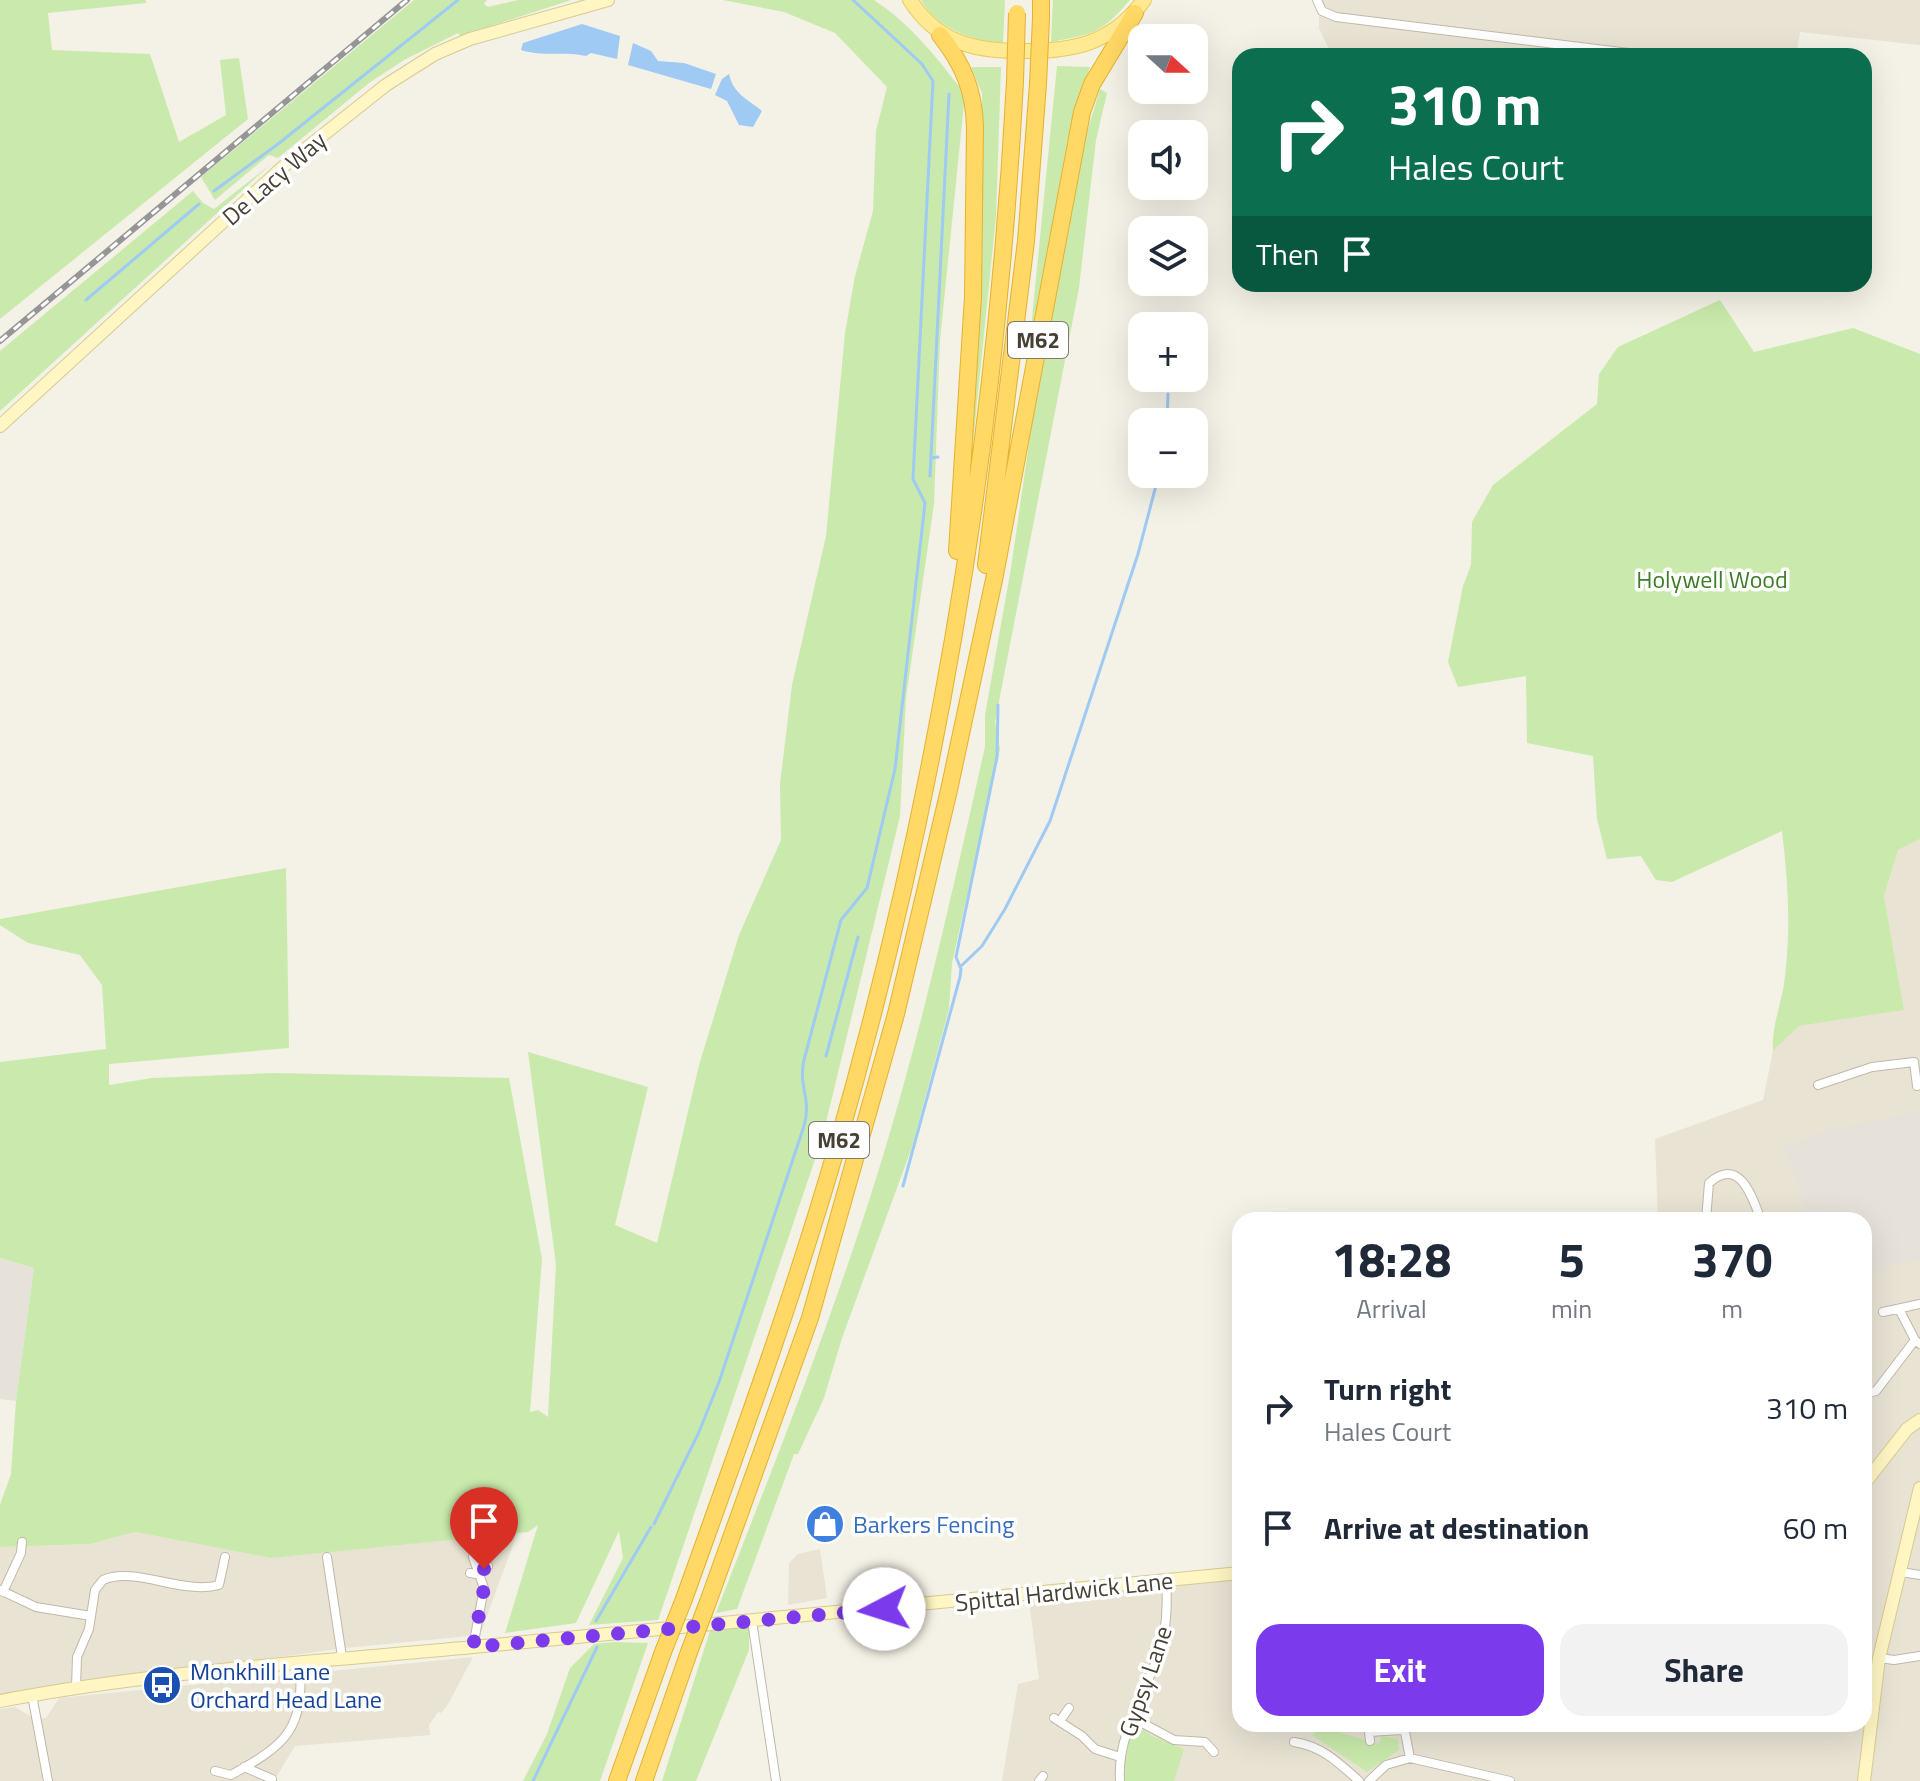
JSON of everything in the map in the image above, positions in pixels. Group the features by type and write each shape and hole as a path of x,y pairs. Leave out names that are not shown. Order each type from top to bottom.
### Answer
{"highway":[{"name":"M62","path":"971,677 1026,241 1041,0"},
{"name":"M62","path":"617,1781 779,1332 835,1154 905,882 949,668 980,466 999,313 1018,7"},
{"name":"M62","path":"644,1781 810,1318 855,1164 929,880 995,575 1082,112 1092,84 1140,7"},
{"path":"940,35 967,78 974,102 975,127 973,297 949,668"}],"main road":[{"path":"902,0 940,35 963,45 992,51 1064,51 1102,39 1140,7"},
{"path":"910,0 920,15"}],"street":[{"name":"De Lacy Way","path":"0,426 284,166 386,85 426,59 470,39 595,1 608,0"},
{"path":"1317,0 1322,11 1336,17 1588,48"},
{"path":"1818,1085 1872,1067 1917,1061 1917,1086"},
{"path":"1706,1212 1709,1183 1717,1176 1729,1175 1740,1178 1750,1189 1758,1212"},
{"path":"1883,1312 1920,1304"},
{"path":"1872,1392 1917,1342 1899,1309"},
{"path":"1872,1474 1913,1423 1920,1420"},
{"path":"1903,1436 1920,1432"},
{"path":"1872,1715 1879,1658 1920,1488"},
{"path":"22,1542 21,1553 2,1591 36,1607 91,1616"},
{"path":"76,1687 75,1666 91,1616 95,1590 108,1577 126,1577 180,1587 222,1588 225,1557"},
{"path":"327,1557 342,1657"},
{"path":"473,1557 475,1573 484,1588 473,1647"},
{"path":"475,1573 488,1566"},
{"path":"1901,1572 1920,1575"},
{"name":"Spittal Hardwick Lane","path":"0,1701 76,1687 342,1657 1232,1574"},
{"name":"Gypsy Lane","path":"1120,1781 1120,1757 1158,1659 1166,1627 1166,1581"},
{"path":"752,1621 776,1781"},
{"path":"1879,1658 1894,1660 1920,1656"},
{"path":"215,1771 231,1775 277,1748 289,1735 300,1698 300,1663"},
{"path":"32,1695 48,1781"},
{"path":"1069,1708 1057,1720 1095,1749 1120,1757"},
{"path":"1133,1718 1174,1740 1199,1740 1212,1749 1222,1742"},
{"path":"1370,1741 1369,1732 1405,1732 1410,1758"},
{"path":"1864,1781 1870,1732"},
{"path":"1294,1742 1311,1745 1328,1754 1359,1781"},
{"path":"1369,1781 1386,1765 1410,1758 1490,1780 1510,1781"},
{"path":"244,1767 272,1779"}],"shaded area":[{"path":"1319,0 1920,0 1920,45 1800,32 1797,48 1328,48 1319,28"},
{"path":"1920,839 1920,1781 1002,1781 1018,1684 1039,1679 1030,1609 1033,1594 1232,1574 1232,1732 1872,1732 1872,1212 1658,1212 1655,1139 1763,1100 1773,1051 1799,1026 1904,1010 1884,896 1898,850"},
{"path":"1920,1111 1920,1259 1872,1272 1872,1212 1805,1212 1798,1181 1783,1148 1822,1132"},
{"path":"0,1258 34,1268 16,1401 0,1399"},
{"path":"518,1531 480,1635 345,1648 0,1695 0,1547 90,1544 135,1532 271,1558"},
{"path":"820,1549 827,1598 788,1605 789,1563 798,1554"},
{"path":"473,1657 448,1704 429,1725 430,1735 295,1746 274,1781 0,1781 0,1709 15,1707 35,1719 46,1718 59,1698"}],"green space":[{"path":"0,0 146,0 146,3 48,13 52,50 150,54 179,142 226,115 220,60 239,58 248,119 0,319"},
{"path":"414,0 487,0 484,4 488,7 518,0 571,0 460,36 458,33 404,60 369,83 278,158 269,155 215,200 201,177"},
{"path":"723,0 874,0 912,31 965,94 940,340 934,504 906,698 900,816 822,1139 658,1620 589,1625 623,1558 619,1531 576,1623 505,1633 538,1525 528,1532 271,1558 135,1532 90,1544 0,1547 0,1505 11,1474 16,1401 34,1268 0,1258 0,1062 106,1049 102,985 80,955 28,943 0,925 0,919 286,868 289,1048 109,1064 109,1085 152,1078 273,1073 509,1078 542,1259 530,1412 538,1410 548,1417 556,1265 528,1052 648,1087 615,1225 657,1243 699,1065 739,935 781,840 780,784 792,685 826,536 845,333 855,276 873,211 876,131 887,87 835,33 784,12"},
{"path":"921,0 1005,0 1003,43 956,31 936,18"},
{"path":"1053,0 1130,0 1095,31 1051,42"},
{"path":"1057,66 1090,67 1067,142 1026,379"},
{"path":"971,67 1001,67 996,216 972,452 982,246 982,93"},
{"path":"1100,89 1107,93 1096,140 1079,288 995,722 1000,749 952,963 949,1009 912,1147 842,1338 824,1398 798,1454 794,1454 737,1609 716,1613 809,1373 852,1252 891,1129 929,987 985,747 985,715 1033,416 1086,135"},
{"path":"271,164 0,411 0,351 193,191 203,203 214,209"},
{"name":"Holywell Wood","path":"1720,300 1754,352 1853,328 1920,354 1920,839 1898,850 1884,896 1904,1010 1799,1026 1773,1051 1788,940 1782,831 1672,882 1656,880 1641,856 1607,859 1597,819 1593,756 1527,743 1526,676 1458,687 1448,662 1463,586 1471,565 1472,522 1493,485 1597,404 1599,374 1618,347"},
{"path":"749,1625 749,1650 696,1781 662,1781 710,1631"},
{"path":"648,1643 600,1781 523,1781 547,1734 570,1668 594,1644"},
{"path":"1131,1722 1152,1736 1184,1749 1174,1781 1120,1781"},
{"path":"1315,1732 1338,1732 1379,1744 1382,1736 1398,1739 1399,1750 1367,1772 1312,1735"}],"water":[{"path":"582,24 620,36 617,59 591,53 586,56 521,50 523,43"},
{"path":"633,43 651,51 658,61 684,63 716,74 711,89 628,65"},
{"path":"729,74 738,92 762,111 753,127 739,125 727,101 715,95 722,79"}],"waterway":[{"path":"214,191 278,144 458,0"},
{"path":"654,1524 699,1432 719,1382 804,1126 807,1108 804,1060 841,920 867,888 895,769 925,503 913,479 933,81 922,64 853,0"},
{"path":"930,476 949,94"},
{"path":"86,300 199,204"},
{"path":"1168,394 1168,408"},
{"path":"931,458 938,457"},
{"path":"960,967 982,946 1005,909 1050,821 1138,554 1155,488"},
{"path":"903,1186 960,977 961,969 956,957 997,757 998,705"},
{"path":"826,1056 858,937"},
{"path":"596,1621 651,1527"},
{"path":"533,1781 597,1647"}],"railway":[{"path":"0,341 407,0"}],"place":[{"name":"Barkers Fencing","path":"825,1524"},
{"name":"Monkhill Lane Orchard Head Lane","path":"162,1685"}],"route":[{"path":"484,1569 480,1573 484,1581 483,1599 473,1647 884,1609"}]}
